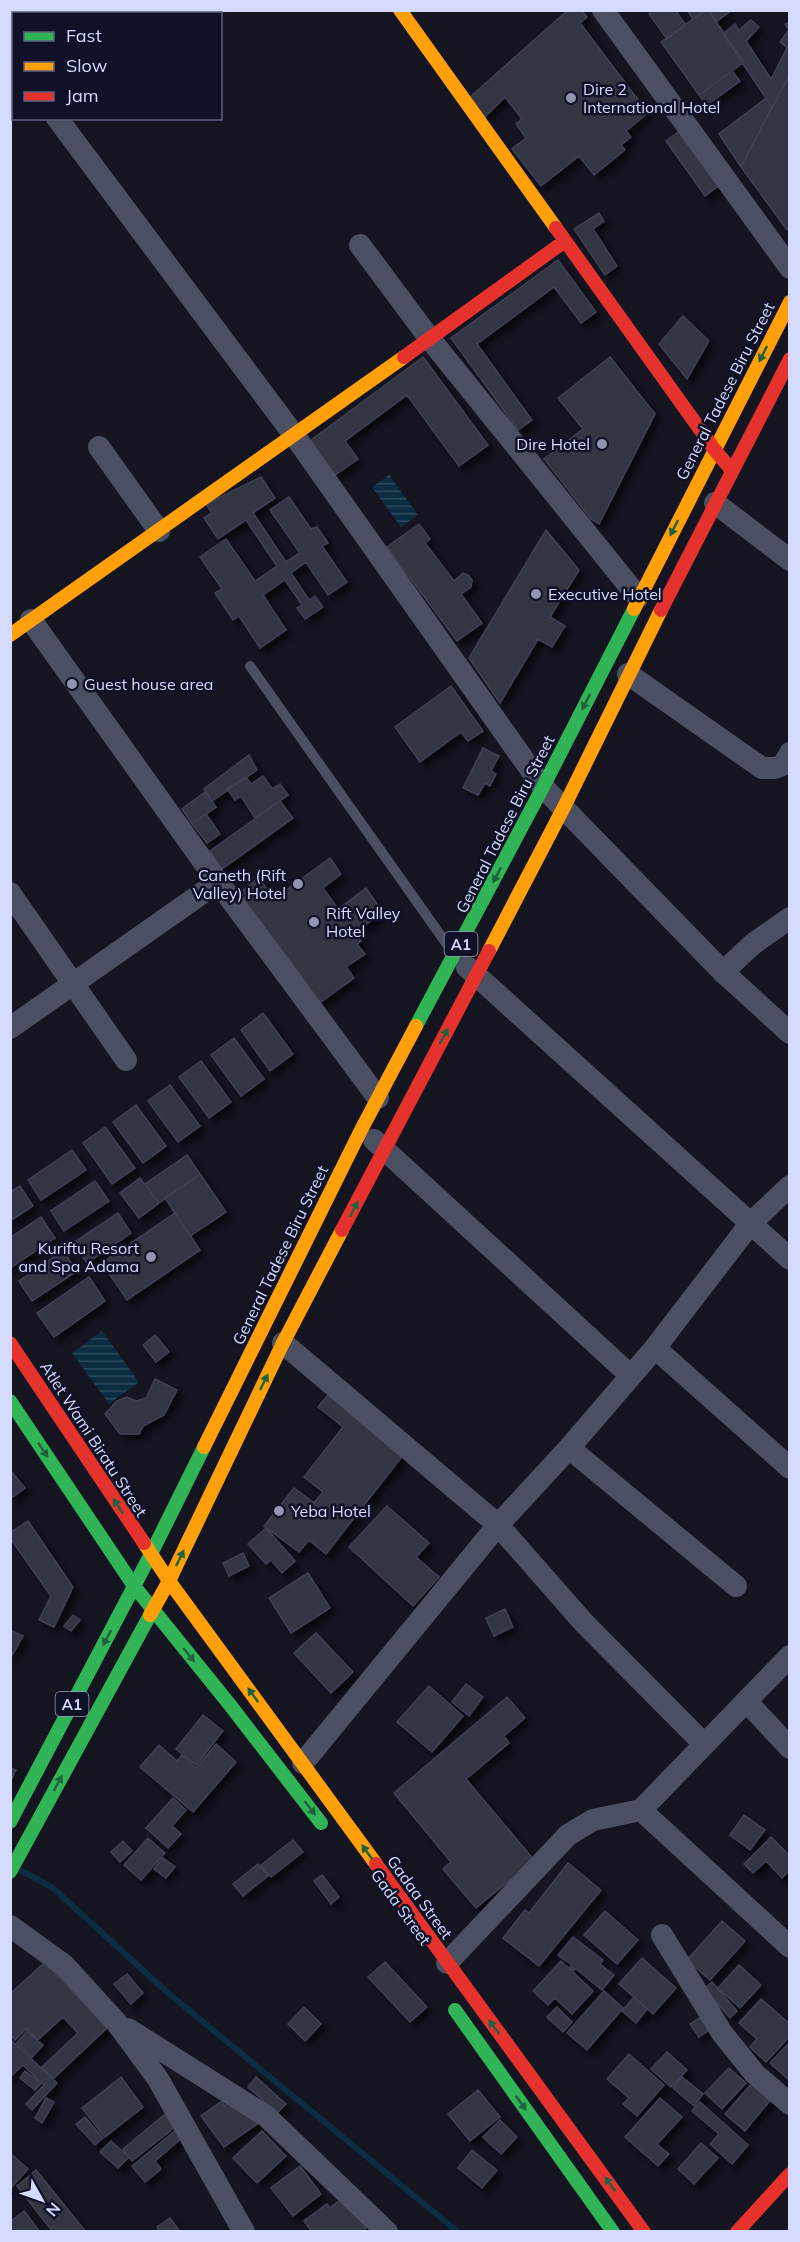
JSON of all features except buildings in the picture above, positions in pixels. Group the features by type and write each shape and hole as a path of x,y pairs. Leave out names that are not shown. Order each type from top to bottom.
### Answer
{"main road":[{"path":"400,10 714,449 732,470"},
{"path":"10,635 565,241"},
{"name":"General Tadese Biru Street","path":"135,1586 361,1130 543,787 789,302"},
{"name":"A1","path":"10,1872 169,1581 283,1343 564,807 628,674 789,359"},
{"name":"Atlet Wami Biratu Street","path":"10,1343 169,1581"},
{"path":"12,1407 135,1586 331,1837"},
{"name":"Gadaa Street","path":"169,1581 644,2232"},
{"name":"A1","path":"10,1822 135,1586"},
{"path":"27,1791 47,1804"},
{"path":"449,2002 613,2232"},
{"path":"736,2232 789,2174"}],"street":[{"path":"603,10 789,268"},
{"path":"58,120 294,435 543,787 723,972 789,1033"},
{"path":"360,245 430,339 638,597"},
{"path":"99,447 159,531"},
{"path":"716,503 789,560"},
{"path":"31,620 218,882 378,1098"},
{"path":"628,674 762,768 775,768 783,765 789,753"},
{"path":"10,1028 218,882"},
{"path":"10,893 126,1060"},
{"path":"723,972 753,944 789,918"},
{"path":"455,955 475,976 789,1259"},
{"path":"361,1130 631,1376"},
{"path":"303,1763 498,1525 569,1448 655,1348 750,1224 789,1186"},
{"path":"283,1343 498,1525 584,1623 704,1744"},
{"path":"655,1348 789,1468"},
{"path":"569,1448 736,1586"},
{"path":"447,1963 568,1835 593,1820 641,1810 789,1656"},
{"path":"746,1701 789,1748"},
{"path":"641,1810 789,1947"},
{"path":"10,1926 64,1965 116,2022 158,2079 244,2232"},
{"path":"662,1935 722,2033 755,2074 789,2104"},
{"path":"116,2022 266,2116 387,2232"}],"lane":[{"path":"250,666 455,955"}],"water":[{"path":"389,475 418,515 401,527 372,487"},
{"path":"102,1331 139,1382 109,1404 72,1353"}],"waterway":[{"path":"22,1871 53,1888 168,1993 458,2232"}],"traffic: fast":[{"path":"416,1026 543,787 634,609"},
{"path":"10,1401 134,1586 321,1823"},
{"path":"10,1822 151,1554 204,1447"},
{"path":"10,1872 150,1615"},
{"path":"455,2010 613,2232"}],"traffic: slow":[{"path":"400,10 556,228"},
{"path":"634,609 790,302"},
{"path":"10,635 404,357"},
{"path":"489,951 564,807 661,610"},
{"path":"204,1447 361,1130 416,1026"},
{"path":"150,1615 169,1581 283,1343 342,1230"},
{"path":"144,1543 169,1581 376,1864"}],"traffic: jam":[{"path":"556,228 729,467"},
{"path":"404,357 565,241"},
{"path":"661,610 790,359"},
{"path":"342,1230 489,951"},
{"path":"10,1343 144,1543"},
{"path":"376,1864 644,2232"},
{"path":"737,2232 790,2174"}],"place":[{"name":"Dire 2 International Hotel","path":"571,98"},
{"name":"Dire Hotel","path":"602,444"},
{"name":"Executive Hotel","path":"536,594"},
{"name":"Guest house area","path":"72,684"},
{"name":"Caneth (Rift Valley) Hotel","path":"298,884"},
{"name":"Rift Valley Hotel","path":"314,922"},
{"name":"Kuriftu Resort and Spa Adama","path":"151,1257"},
{"name":"Yeba Hotel","path":"279,1511"}]}
